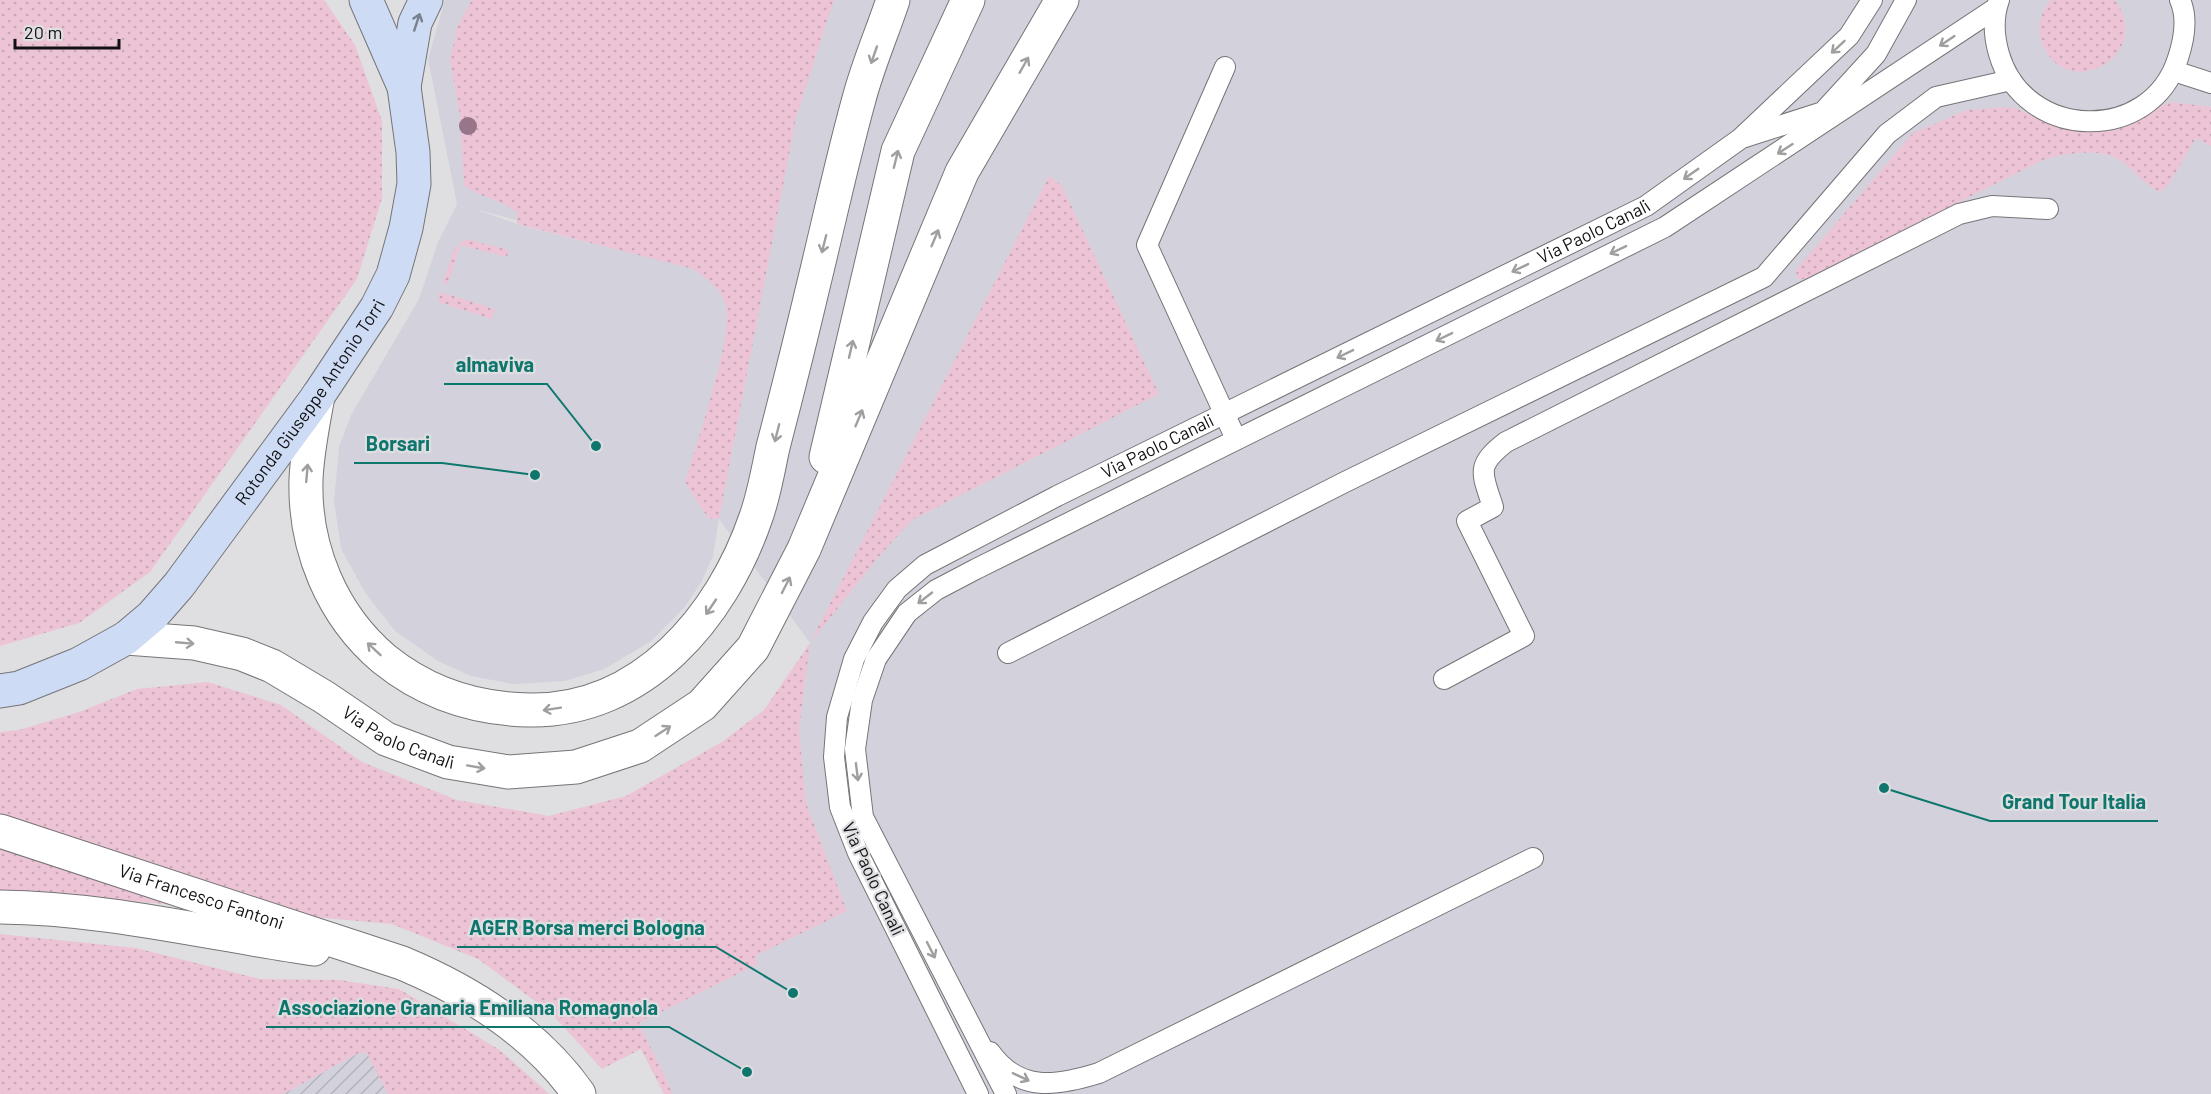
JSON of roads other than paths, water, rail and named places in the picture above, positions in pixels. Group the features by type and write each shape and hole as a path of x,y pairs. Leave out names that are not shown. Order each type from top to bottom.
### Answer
{"main road":[{"name":"Rotonda Giuseppe Antonio Torri","path":"0,691 18,688 79,664 126,638 152,616 179,585 318,396 377,307 393,275 406,228 414,184 413,152 404,87 366,0"},
{"path":"404,87 415,23 426,0"}],"street":[{"path":"318,396 306,482 313,549 322,574 343,615 384,659 422,684 445,695 493,709 545,710 600,698 630,685 660,664 683,642 710,608 724,586 756,517 859,97 893,0"},
{"path":"804,549 898,151 968,0"},
{"name":"Via Paolo Canali","path":"126,638 194,644 242,654 272,666 324,697 386,739 448,762 508,772 576,768 640,746 702,705 753,648 804,549 962,172 1062,0"},
{"name":"Via Francesco Fantoni","path":"0,831 402,963 451,984 531,1041 569,1080 579,1094"},
{"name":"Via Francesco Fantoni","path":"0,907 38,908 141,919 258,941 402,963"}],"lane":[{"name":"Via Paolo Canali","path":"978,1094 858,853 840,807 834,757 837,717 854,659 873,622 897,589 925,565 1057,496 1646,206 1740,139 1849,36 1872,0"},
{"path":"1740,139 1823,112 1876,54 1906,0"},
{"path":"1997,4 1995,39 2003,68 2020,93 2044,111 2072,121 2103,122 2131,113 2156,95 2174,71 2184,39 2183,7 2180,0"},
{"path":"1006,1094 863,817 855,749 862,700 876,659 907,613 936,590 1665,227 1997,4"},
{"path":"1225,68 1147,245 1236,440"},
{"path":"2174,71 2211,83"},
{"path":"1008,653 1345,482 1764,277 1887,134 1936,97 2011,80"},
{"path":"1443,679 1524,636 1467,521 1493,507 1483,475 1487,457 1496,449 1959,214 1992,206 2048,209"},
{"path":"968,1021 996,1061 1020,1080 1041,1084 1068,1083 1099,1073 1533,858"}],"place":[{"name":"almaviva","path":"596,446"},
{"name":"Borsari","path":"535,475"},
{"name":"Grand Tour Italia","path":"1884,788"},
{"name":"AGER Borsa merci Bologna","path":"793,993"},
{"name":"Associazione Granaria Emiliana Romagnola","path":"747,1072"}]}
